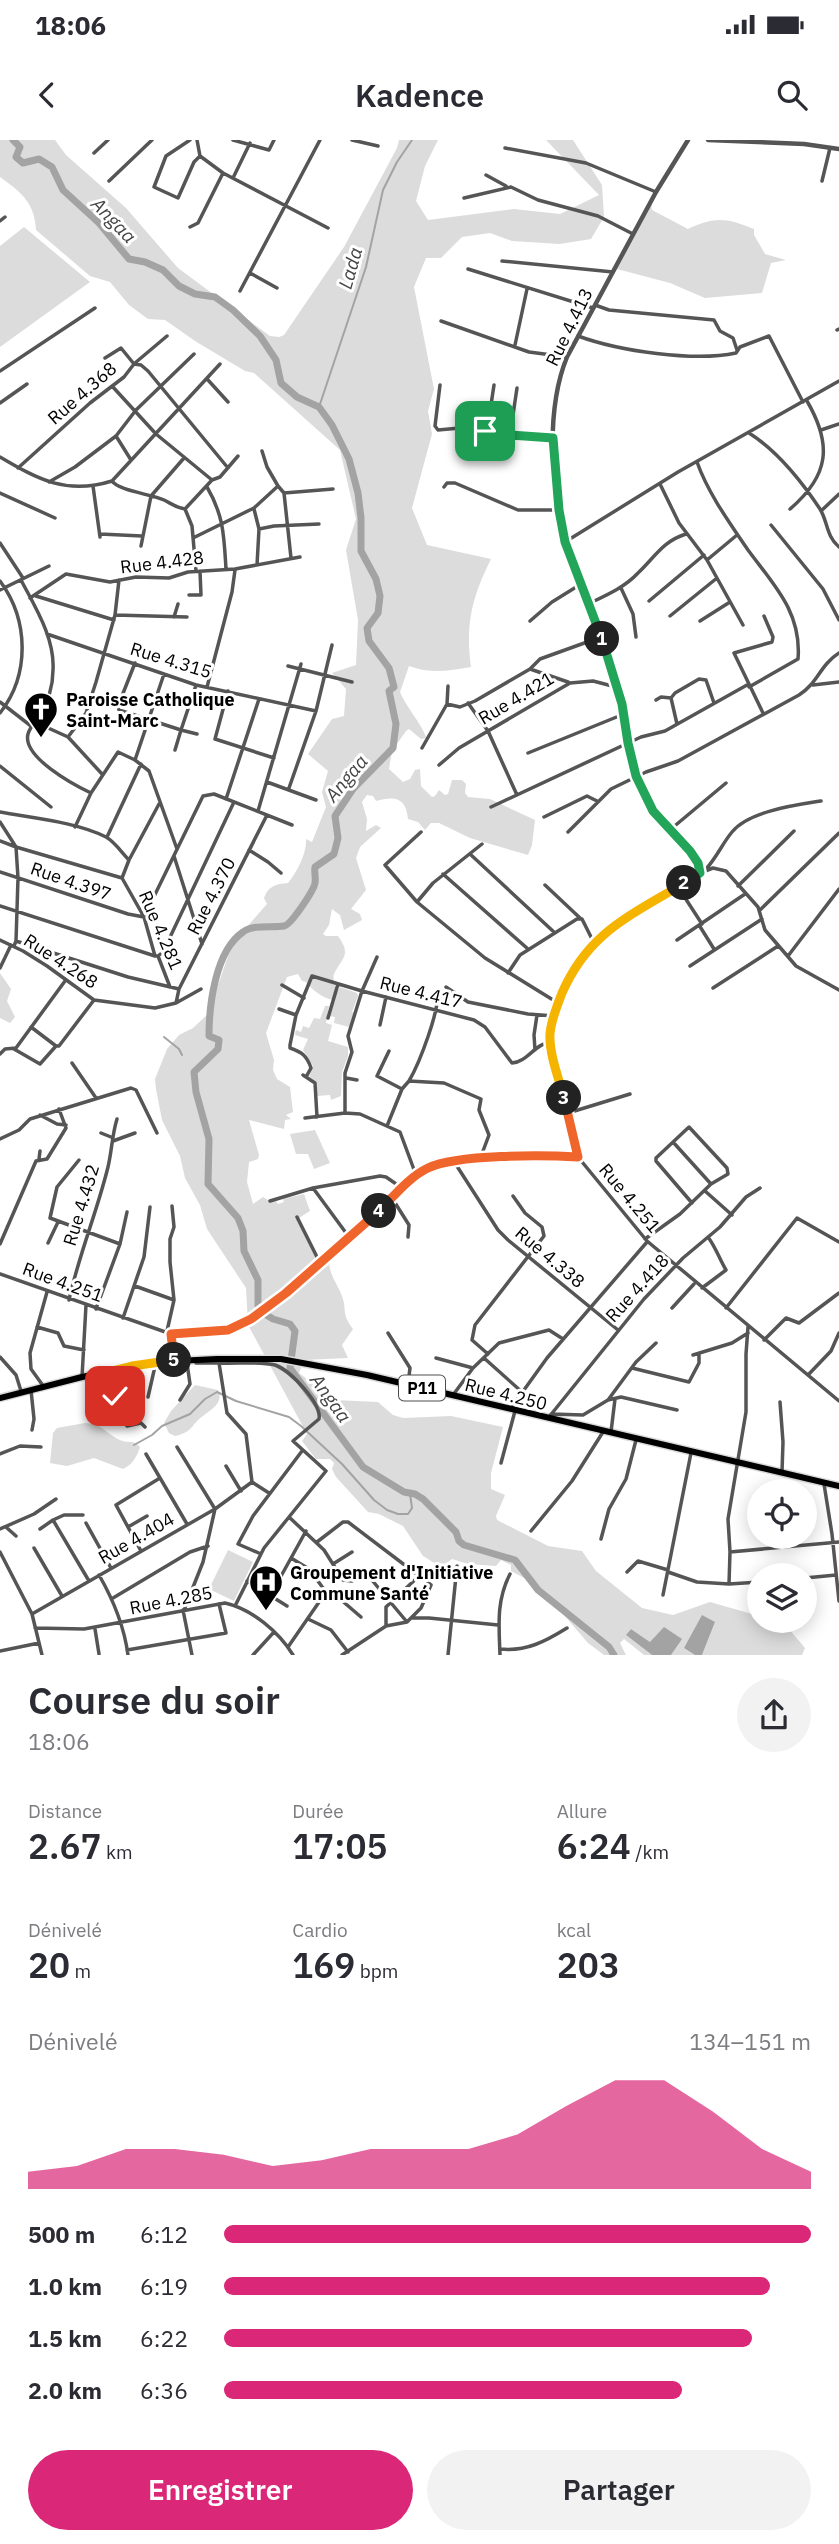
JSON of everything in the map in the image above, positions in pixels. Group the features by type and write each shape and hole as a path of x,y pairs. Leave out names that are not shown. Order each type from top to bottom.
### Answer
{"main road":[{"name":"Rue 4.250","path":"0,1398 156,1362 281,1359 549,1416 839,1486"}],"street":[{"path":"94,153 108,140"},
{"path":"109,181 152,140"},
{"path":"190,140 166,156 154,187 178,198 194,162 200,156"},
{"path":"197,140 200,156 223,173 328,228"},
{"path":"233,140 269,150 274,140"},
{"path":"240,291 320,140"},
{"path":"352,140 377,146"},
{"name":"Rue 4.413","path":"688,140 656,192 567,357 557,386 553,438 559,510 565,542 602,637 624,714 636,776 653,811 695,858 702,871"},
{"path":"708,140 804,144 839,149"},
{"path":"233,178 250,143"},
{"path":"505,148 586,163 656,192"},
{"path":"822,181 830,148"},
{"path":"190,227 198,223 223,173"},
{"path":"486,174 538,200 598,216 633,234"},
{"path":"464,198 508,187"},
{"path":"0,221 5,217"},
{"path":"502,261 613,272"},
{"path":"468,269 527,289 609,310 714,320 720,331 733,338 738,352"},
{"path":"250,273 277,288"},
{"path":"514,345 527,289"},
{"path":"0,371 95,308"},
{"path":"441,321 529,352 567,357"},
{"path":"134,364 167,336"},
{"path":"578,336 600,344 666,353 722,356 738,352 741,346 771,337 821,430 825,450 824,460 807,492 790,509"},
{"name":"Rue 4.368","path":"18,468 124,377 134,364 121,348 105,358"},
{"path":"49,482 75,467 116,436 136,410 194,354"},
{"path":"134,364 141,365 228,468"},
{"path":"0,457 49,482 67,487 93,486 112,481 220,365"},
{"path":"208,380 228,402"},
{"path":"565,542 696,462 839,382"},
{"path":"0,403 27,384"},
{"path":"440,385 437,429 460,428 473,432 553,438"},
{"path":"487,431 494,385"},
{"path":"112,386 156,433 212,481"},
{"path":"510,435 517,388"},
{"path":"821,430 839,424"},
{"path":"749,432 771,451 807,492 821,511 829,536 838,545"},
{"path":"116,436 131,460"},
{"path":"262,451 267,467 284,493 291,558"},
{"path":"185,509 212,481 220,477 238,456"},
{"path":"141,546 151,495 184,458"},
{"path":"491,807 628,743 665,731 798,659 798,644 790,608 717,503 696,462"},
{"path":"112,481 118,487 151,495 185,509"},
{"path":"444,487 455,483 518,510 559,510"},
{"path":"660,484 686,534 705,558 743,625"},
{"path":"93,486 100,536 142,536"},
{"path":"193,538 254,508 278,486"},
{"path":"207,487 223,524 226,569"},
{"path":"284,493 333,489"},
{"path":"0,493 55,518"},
{"path":"821,511 839,494"},
{"path":"254,508 259,529 257,565"},
{"path":"185,509 192,526 201,595 189,595"},
{"path":"259,529 320,524"},
{"path":"771,525 823,589 839,620"},
{"path":"590,603 621,588 663,545 672,538 686,534"},
{"path":"649,601 738,534"},
{"path":"0,543 32,597 52,653 53,678 47,703 27,737 34,754 67,781 91,793"},
{"name":"Rue 4.428","path":"32,597 66,574 110,582 136,577 169,578 178,573 235,569 300,557"},
{"path":"2,588 50,566"},
{"path":"207,687 232,593 235,569"},
{"path":"670,616 717,578"},
{"path":"68,737 86,713 115,618 119,580"},
{"path":"0,581 18,621 23,652 17,682 0,713"},
{"path":"530,621 552,602 581,584"},
{"path":"621,588 633,614 636,637"},
{"path":"32,597 115,618 187,617"},
{"path":"699,621 730,602"},
{"path":"174,617 178,604"},
{"path":"763,714 734,653 772,642 764,616"},
{"name":"Rue 4.315","path":"47,634 196,685 316,711"},
{"path":"447,704 460,707 475,701 530,669 540,659 602,637"},
{"path":"289,788 316,711 332,645"},
{"path":"813,684 824,664 839,653"},
{"path":"135,663 118,708 197,734"},
{"path":"288,666 301,667 324,676 352,682"},
{"path":"258,811 301,667"},
{"path":"530,669 570,683"},
{"path":"135,760 164,674"},
{"path":"671,698 675,693 702,679 707,683 714,703"},
{"name":"Rue 4.421","path":"439,765 459,748 570,683 593,681 616,687"},
{"path":"568,832 611,789 636,776 678,761 813,684 839,682"},
{"path":"175,750 196,685"},
{"path":"422,748 447,704 448,686"},
{"path":"228,691 215,738 274,758"},
{"path":"656,700 661,697 671,698"},
{"path":"671,698 677,723"},
{"path":"226,799 258,699"},
{"path":"0,702 32,726"},
{"path":"468,703 488,731 517,795"},
{"path":"528,753 624,714"},
{"path":"35,722 68,737 102,774"},
{"path":"75,827 91,793 118,752 149,771 177,850"},
{"path":"107,837 141,764"},
{"path":"0,766 51,807"},
{"path":"267,782 316,800"},
{"path":"671,830 726,783"},
{"path":"144,917 206,794 214,794 292,825"},
{"path":"544,817 587,796 597,801"},
{"path":"578,1157 551,1042 558,1003 579,959 625,917 702,871 720,853 736,828 773,809 821,801"},
{"path":"0,906 156,956 163,952 234,802"},
{"name":"Rue 4.281","path":"159,804 122,878 144,917 156,956 170,987"},
{"path":"0,812 75,827 107,837 129,860"},
{"name":"Rue 4.370","path":"179,989 267,815"},
{"path":"0,822 16,847 18,877 16,941 0,968"},
{"path":"738,886 794,831"},
{"path":"421,832 385,865 417,902 485,958 558,1003"},
{"path":"760,910 838,835"},
{"path":"0,841 122,878"},
{"path":"417,902 443,874 482,844"},
{"path":"249,850 281,873"},
{"path":"470,854 555,933"},
{"path":"174,856 202,944"},
{"path":"702,871 723,869 760,910 765,930 778,946 808,975 839,990"},
{"name":"Rue 4.397","path":"0,872 144,917"},
{"path":"443,874 528,949"},
{"path":"545,885 580,918 594,943"},
{"path":"678,887 714,949"},
{"path":"788,956 839,889"},
{"path":"677,940 746,894"},
{"path":"508,973 513,962 528,949 580,918"},
{"path":"690,966 762,919"},
{"name":"Rue 4.268","path":"0,940 47,966 94,1000 155,1008 176,1003"},
{"path":"16,941 179,989 176,1003"},
{"path":"713,988 778,946"},
{"path":"317,1116 315,1083 304,1076 311,1068 302,1052 290,1048 296,1015 312,976 362,991 377,957"},
{"path":"14,1049 65,981"},
{"path":"328,1018 338,984"},
{"path":"282,985 304,998"},
{"path":"446,987 468,1002 554,1016"},
{"path":"176,1003 201,989"},
{"name":"Rue 4.417","path":"345,1113 345,1078 352,1052 348,1036 362,991 480,1023 512,1063 521,1061 544,1042 551,1042"},
{"path":"387,1126 402,1089 409,1081 425,1046 436,1009 439,995 437,991"},
{"path":"380,1025 386,997"},
{"path":"0,1054 5,1049 14,1049 40,1064 63,1042 94,1000"},
{"path":"279,1009 296,1015"},
{"path":"536,1050 534,1035 537,1015"},
{"path":"31,1027 56,1046"},
{"path":"389,1051 377,1076 402,1089"},
{"path":"72,1063 96,1098"},
{"path":"345,1078 358,1080"},
{"path":"409,1081 444,1083 481,1099 479,1110 489,1135 480,1159"},
{"path":"0,1139 40,1115 134,1088 157,1133"},
{"path":"568,1113 630,1094"},
{"path":"59,1109 66,1125"},
{"path":"305,1118 360,1114 387,1126 401,1134 416,1175"},
{"path":"40,1115 51,1122 66,1125"},
{"name":"Rue 4.432","path":"69,1300 108,1167 117,1119"},
{"path":"38,1159 47,1158 66,1125"},
{"path":"501,1463 513,1409 522,1392 563,1339 646,1240 692,1203 711,1184 728,1174 727,1168 691,1127 687,1127 658,1154 656,1161 692,1203"},
{"path":"101,1133 112,1139 135,1133"},
{"path":"672,1141 711,1184"},
{"path":"0,1244 40,1151"},
{"name":"Rue 4.251","path":"0,1274 69,1300 169,1332 228,1330 264,1310 416,1175 429,1168 453,1160 578,1157 646,1240 839,1401"},
{"path":"79,1160 56,1191 49,1216 58,1222 120,1244"},
{"name":"Rue 4.338","path":"453,1160 498,1230 588,1308 618,1330"},
{"path":"270,1201 313,1188 383,1176 402,1188"},
{"path":"313,1188 349,1237"},
{"name":"Rue 4.418","path":"549,1416 618,1330 675,1266 732,1215 746,1197 760,1188"},
{"path":"705,1191 732,1215"},
{"path":"488,1353 472,1340 475,1325 545,1232 525,1213 513,1196"},
{"path":"392,1198 409,1226 408,1237"},
{"path":"172,1206 174,1227 170,1239 170,1262 174,1300 169,1332 190,1384 180,1400"},
{"path":"123,1318 147,1243 150,1207"},
{"path":"96,1309 120,1244 127,1212"},
{"path":"297,1217 320,1262"},
{"path":"726,1308 795,1219 799,1217 839,1242"},
{"path":"48,1243 58,1222"},
{"path":"702,1288 726,1269 721,1262 720,1253 708,1237"},
{"path":"672,1308 695,1283"},
{"path":"135,1286 174,1300"},
{"path":"44,1387 31,1367 30,1353 47,1292"},
{"path":"764,1340 784,1319 799,1322 839,1293"},
{"path":"82,1377 86,1305"},
{"path":"37,1327 58,1333 64,1346 84,1350"},
{"path":"729,1584 728,1519 746,1412 748,1327"},
{"path":"453,1395 473,1368 499,1343 549,1330 563,1339"},
{"path":"388,1333 410,1368 408,1384"},
{"path":"693,1355 732,1342 748,1333"},
{"path":"808,1375 831,1351 839,1333"},
{"path":"608,1400 632,1368 656,1343"},
{"path":"632,1368 689,1382 699,1363 699,1353"},
{"path":"0,1357 16,1375 22,1393"},
{"path":"436,1358 473,1368"},
{"path":"484,1358 522,1392"},
{"path":"182,1361 274,1365 284,1370 312,1399 320,1412 320,1419 293,1439 326,1471 261,1555 235,1606"},
{"path":"148,1397 156,1362"},
{"path":"219,1363 227,1413 246,1434 252,1482 269,1493"},
{"path":"108,1372 118,1411 127,1426 141,1423 145,1427"},
{"path":"31,1390 34,1419 32,1430"},
{"path":"549,1416 583,1415 615,1398 677,1410"},
{"path":"531,1531 608,1431 615,1398"},
{"path":"780,1402 782,1472"},
{"path":"601,1539 609,1509 626,1479 637,1438"},
{"path":"0,1454 20,1446 41,1447"},
{"path":"177,1447 215,1509 208,1546 183,1610 192,1655"},
{"path":"261,1555 238,1544 269,1493 303,1451"},
{"path":"663,1595 691,1451"},
{"path":"146,1454 187,1525"},
{"path":"226,1466 241,1491"},
{"path":"141,1551 116,1505 160,1478"},
{"name":"Rue 4.404","path":"32,1614 215,1509 252,1482"},
{"path":"827,1485 839,1601"},
{"path":"0,1529 34,1514 56,1499"},
{"path":"40,1529 64,1515 83,1515"},
{"path":"128,1527 147,1516"},
{"path":"289,1517 317,1542 340,1577 346,1582 366,1573 407,1622"},
{"path":"53,1520 89,1581"},
{"path":"317,1542 345,1521 432,1586 421,1608 407,1622"},
{"path":"86,1523 111,1568"},
{"path":"6,1527 16,1536"},
{"path":"270,1596 306,1531"},
{"path":"730,1552 839,1542"},
{"path":"113,1598 190,1552 208,1546"},
{"path":"34,1548 62,1596"},
{"path":"0,1552 32,1614 42,1655"},
{"path":"333,1564 352,1552"},
{"path":"291,1558 309,1569 326,1592 340,1599 361,1617"},
{"path":"627,1572 638,1561 697,1582 747,1583"},
{"path":"448,1655 457,1566"},
{"path":"500,1655 498,1625 502,1594 510,1574"},
{"path":"99,1575 113,1598 122,1623 128,1653 189,1638 226,1633 219,1604"},
{"path":"817,1577 836,1575"},
{"path":"386,1626 384,1611 419,1576"},
{"path":"247,1581 287,1606"},
{"path":"288,1647 326,1592"},
{"name":"Rue 4.285","path":"35,1628 95,1628 219,1604 235,1606 274,1632 293,1655"},
{"path":"342,1655 386,1626 407,1622 415,1617 498,1625"},
{"path":"308,1619 331,1630 348,1652"},
{"path":"95,1628 99,1654"},
{"path":"500,1649 513,1650 535,1645 567,1628"},
{"path":"253,1655 274,1632"},
{"path":"0,1651 39,1643"}],"shaded area":[{"path":"0,140 55,140 66,155 126,208 178,268 270,336 279,337 284,335 344,247 399,140 438,140 425,166 416,201 428,220 514,209 560,214 599,195 546,140 573,140 602,185 604,217 591,239 560,244 512,241 490,233 462,237 441,258 426,258 414,287 434,389 428,411 432,434 412,508 427,545 491,559 472,611 469,637 471,667 432,671 409,666 400,692 426,738 421,739 409,729 406,731 392,751 389,769 403,782 410,779 415,770 420,769 421,786 432,797 439,790 445,795 448,794 452,780 462,780 466,784 465,793 468,797 490,799 535,820 532,845 528,855 470,838 439,823 431,823 425,830 418,822 408,819 402,802 394,799 376,801 373,796 367,795 362,802 367,819 366,831 376,825 381,828 360,847 356,858 366,890 351,909 360,914 362,920 344,930 340,915 332,909 329,925 323,934 338,936 342,943 345,952 334,974 334,981 337,992 340,987 357,993 352,1012 355,1013 349,1027 334,1023 335,1017 330,1016 335,1000 319,994 302,981 298,974 287,977 266,1033 274,1060 273,1070 277,1079 290,1087 293,1112 286,1115 291,1119 285,1120 284,1129 249,1120 259,1155 258,1159 249,1162 247,1182 253,1204 263,1197 278,1204 284,1202 283,1199 304,1194 310,1211 299,1218 319,1266 329,1260 348,1322 353,1329 342,1345 348,1358 304,1360 299,1373 335,1400 378,1402 393,1415 403,1418 451,1416 503,1427 491,1473 491,1489 505,1495 496,1516 497,1520 548,1546 582,1551 596,1571 642,1608 673,1615 710,1602 747,1613 747,1633 792,1633 805,1648 802,1655 702,1655 715,1622 684,1648 695,1655 671,1655 681,1639 650,1642 631,1629 626,1635 652,1655 644,1655 624,1639 620,1643 626,1655 604,1655 588,1643 551,1600 547,1602 528,1580 511,1571 511,1565 501,1560 496,1566 468,1564 452,1559 444,1565 436,1564 423,1556 403,1526 379,1514 368,1512 336,1477 332,1469 334,1463 330,1459 316,1459 302,1441 307,1434 248,1325 246,1288 207,1229 200,1205 185,1178 180,1156 162,1120 155,1079 167,1049 179,1035 193,1028 208,1014 228,956 238,937 267,904 264,898 270,888 288,883 291,879 303,856 306,839 312,842 326,807 322,792 328,771 308,754 332,719 344,716 346,689 332,673 356,665 358,620 346,550 356,519 340,450 254,373 245,371 165,320 148,319 129,305 110,282 90,276 36,230 33,212 26,199 0,177"},
{"path":"651,203 652,210 688,229 721,220 754,229 754,235 765,254 786,260 771,263 762,293 705,298 670,283 617,269"},
{"path":"24,227 90,282 0,347 0,246"},
{"path":"0,973 11,989 7,1001 15,1017 10,1023 0,1018"},
{"path":"325,1006 329,1006 326,1023 332,1025 328,1041 348,1047 348,1056 342,1072 341,1096 331,1100 330,1095 317,1096 317,1083 309,1076 313,1066 303,1050 308,1039 295,1035 296,1030 301,1032 303,1026 309,1028 314,1018 320,1019"},
{"path":"315,1130 330,1163 314,1169 308,1154 296,1154 290,1134"},
{"path":"195,1385 218,1390 218,1402 189,1430 175,1436 169,1433 164,1423 171,1411"},
{"path":"85,1423 100,1427 120,1440 133,1442 140,1447 134,1460 123,1469 94,1458 67,1466 50,1463 53,1433 57,1428"},
{"path":"228,1550 253,1562 234,1601 209,1589"},
{"path":"702,1615 715,1622 702,1655 695,1655 684,1648"},
{"path":"664,1627 682,1639 671,1655 652,1655 626,1635 631,1629 650,1642"}],"waterway":[{"name":"Angaa","path":"13,140 20,147 16,157 23,163 39,159 52,167 63,190 99,223 129,259 163,270 179,286 195,294 215,297 233,310 260,336 276,360 281,383 297,397 319,407 332,425 349,459 358,493 361,551 376,579 380,596 378,613 367,628 369,641 389,668 394,687 389,691 396,724 393,748 353,789 335,816 338,838 334,854 315,867 314,887 297,914 284,926 258,927 243,932 233,941 220,965 212,995 209,1036 219,1040 218,1049 194,1072 196,1092 209,1139 208,1184 238,1218 243,1231 244,1251 258,1280 258,1306 273,1319 290,1324 295,1331 290,1368 363,1467 404,1492 423,1499 456,1532 459,1541 464,1545 515,1560 538,1590 609,1647 614,1655"},
{"name":"Lada","path":"319,407 366,267 383,190 412,140"},
{"path":"164,1037 179,1049 182,1055"},
{"path":"134,1445 162,1426 190,1414 205,1399 217,1392 236,1401 289,1417 342,1464 374,1500 387,1510 408,1514 412,1508 410,1494"}],"place":[{"name":"Paroisse Catholique Saint-Marc","path":"41,739"},
{"name":"Groupement d'Initiative Commune Santé","path":"266,1612"}],"route":[{"path":"115,1396 109,1383 108,1372 175,1360 171,1334 228,1330 251,1319 286,1293 416,1175 429,1168 453,1160 578,1157 551,1042 550,1034 558,1003 579,959 605,933 625,917 700,873 698,863 690,851 653,811 636,776 622,704 608,655 565,542 559,510 553,438 485,431"}]}
